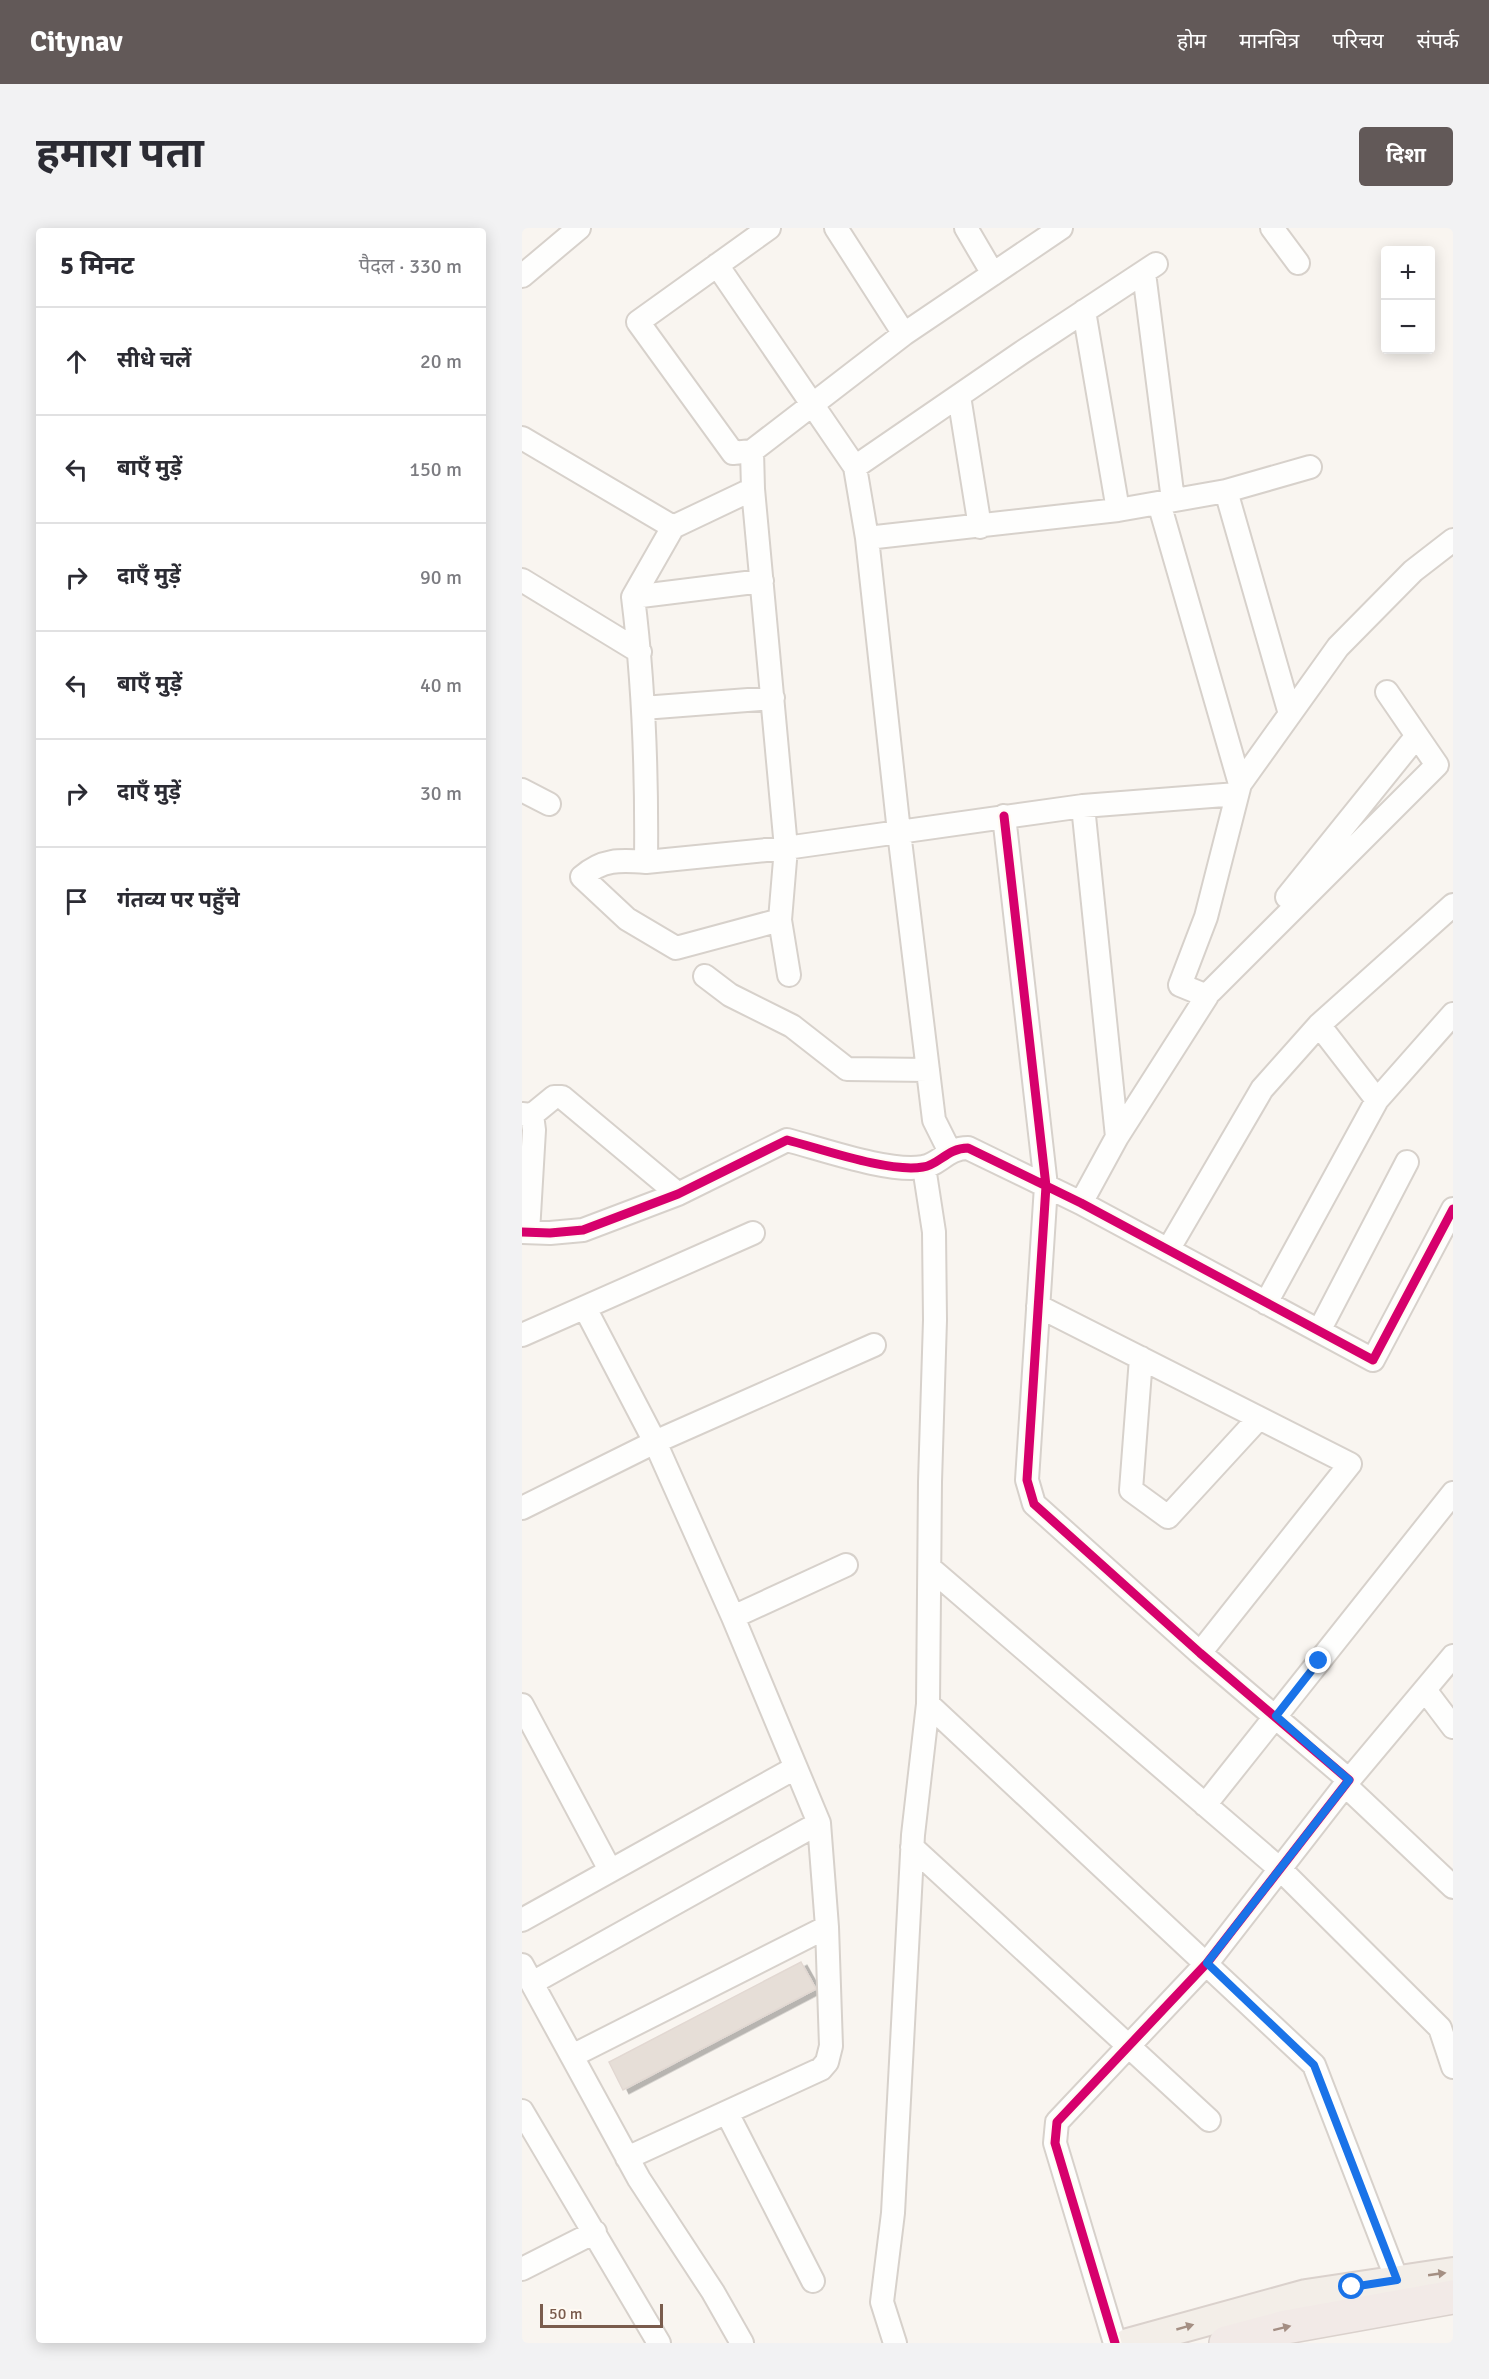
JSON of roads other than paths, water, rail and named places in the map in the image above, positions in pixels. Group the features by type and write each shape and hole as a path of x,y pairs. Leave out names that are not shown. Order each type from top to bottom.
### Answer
{"highway":[{"path":"1226,2343 1287,2327 1453,2298"}],"main road":[{"path":"1128,2343 1306,2294 1453,2272"}],"street":[{"path":"522,276 579,228"},
{"path":"770,228 638,322 733,453 752,451 904,334 1061,228"},
{"path":"836,228 904,334"},
{"path":"966,228 993,274"},
{"path":"1272,228 1298,263"},
{"path":"717,265 855,467 867,538 899,832 934,1120 950,1152"},
{"path":"855,467 1150,268 1166,501 1238,789"},
{"path":"1084,311 1119,510"},
{"path":"959,396 980,527"},
{"path":"522,438 673,527"},
{"path":"752,451 753,489 786,848 780,920 789,975"},
{"path":"867,538 1119,510 1226,491 1310,467"},
{"path":"646,862 647,776 640,652 633,597 673,527 753,489"},
{"path":"1226,491 1290,714"},
{"path":"1209,994 1180,985 1206,917 1238,789 1338,647 1413,571 1453,540"},
{"path":"522,580 640,652"},
{"path":"633,597 762,581"},
{"path":"1209,994 1437,765 1387,693"},
{"path":"643,708 773,698"},
{"path":"1081,1203 1117,1137 1209,994 1416,737"},
{"path":"780,920 676,948 627,919 582,877 594,866 619,860 646,862 786,848 1004,816 1238,789"},
{"path":"522,790 549,804"},
{"path":"1083,806 1117,1137"},
{"path":"1004,816 1046,1186 1027,1480 1034,1504 1200,1653 1276,1716 1453,1887"},
{"path":"1168,1250 1262,1089 1319,1025 1453,905"},
{"path":"705,976 730,995 792,1026 847,1069 928,1070"},
{"path":"1266,1303 1377,1100 1453,1014"},
{"path":"1319,1025 1377,1100"},
{"path":"678,1194 562,1096 554,1096 527,1114 534,1131 525,1232 550,1233 583,1230 678,1194 787,1140 891,1167 924,1167 957,1148 968,1148 1081,1203 1373,1360 1452,1214"},
{"path":"1319,1331 1407,1162"},
{"path":"895,2343 882,2302 893,2213 912,1847 928,1704 934,1232 924,1167"},
{"path":"522,1335 753,1233"},
{"path":"1038,1305 1350,1464 1200,1653"},
{"path":"585,1308 655,1442 733,1617 819,1823 827,1927 831,2046 827,2062 821,2069 627,2158"},
{"path":"522,1508 655,1442 874,1345"},
{"path":"1141,1358 1131,1490 1168,1517 1259,1418"},
{"path":"1205,1805 1453,1492"},
{"path":"733,1617 846,1565"},
{"path":"930,1568 1280,1869 1440,2028 1453,2067"},
{"path":"1115,2343 1055,2143 1057,2122 1207,1963 1347,1783 1453,1656"},
{"path":"1425,1690 1453,1708"},
{"path":"1425,1690 1453,1727"},
{"path":"928,1704 1314,2065 1397,2280"},
{"path":"522,1705 610,1870"},
{"path":"522,1920 795,1768"},
{"path":"742,2343 713,2292 627,2158 527,1974 819,1823"},
{"path":"912,1847 1129,2044 1209,2120"},
{"path":"572,2056 827,1927"},
{"path":"522,2112 659,2343"},
{"path":"727,2113 813,2281"},
{"path":"522,2269 595,2232"}]}
